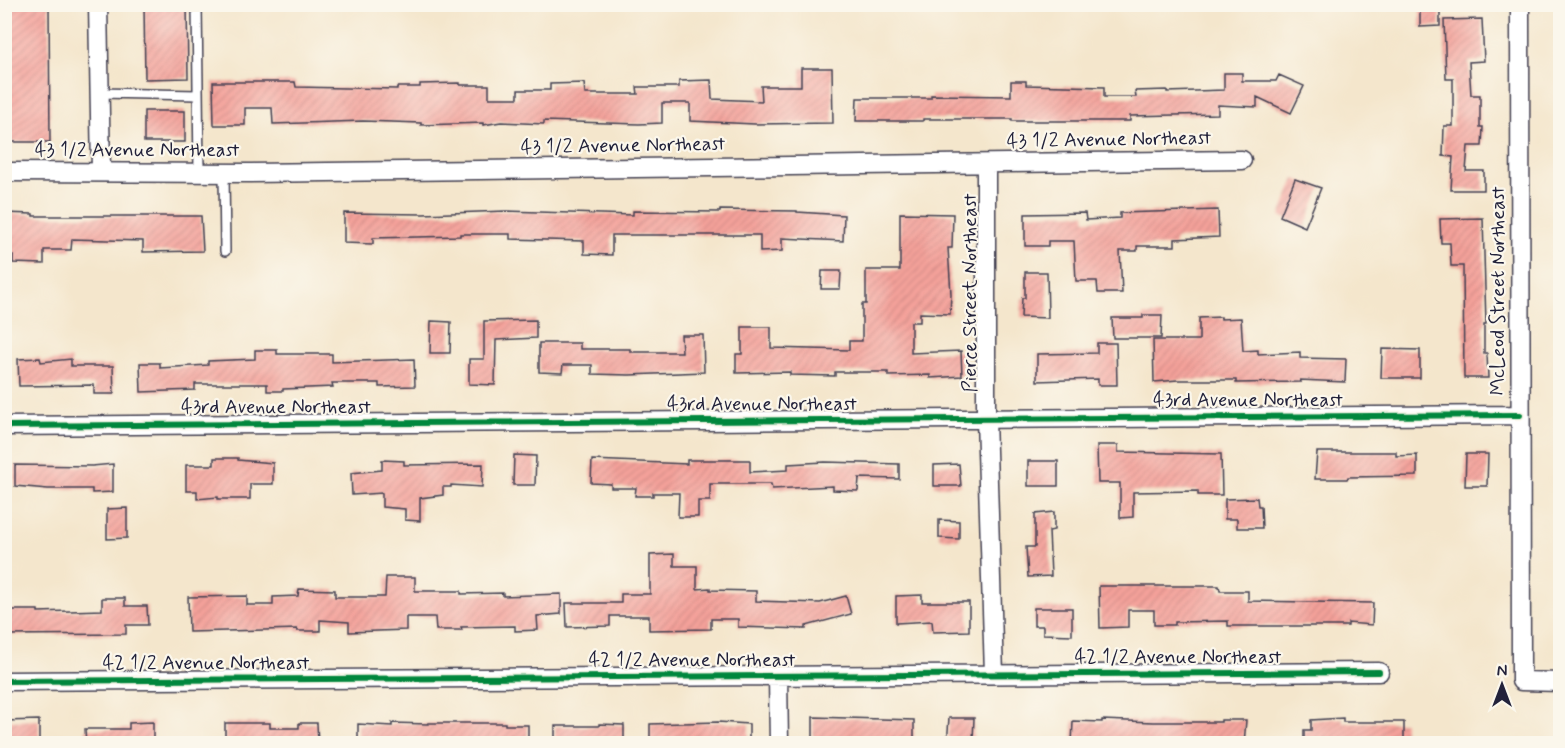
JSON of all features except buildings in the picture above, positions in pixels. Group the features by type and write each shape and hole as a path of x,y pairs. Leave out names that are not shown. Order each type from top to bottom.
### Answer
{"street":[{"path":"98,4 101,171"},
{"name":"McLeod Street Northeast","path":"1520,4 1521,681 1560,682"},
{"name":"43 1/2 Avenue Northeast","path":"4,172 224,173 1242,160"},
{"name":"Pierce Street Northeast","path":"986,164 986,418 993,674"},
{"name":"43rd Avenue Northeast","path":"4,426 1520,415"},
{"name":"42 1/2 Avenue Northeast","path":"4,681 1379,672"},
{"path":"778,676 779,744"}],"lane":[{"path":"197,4 199,172"},
{"path":"99,93 198,95"},
{"path":"224,173 225,251"}],"cycle path":[{"path":"4,426 1520,415"},
{"path":"4,681 1379,672"}]}
